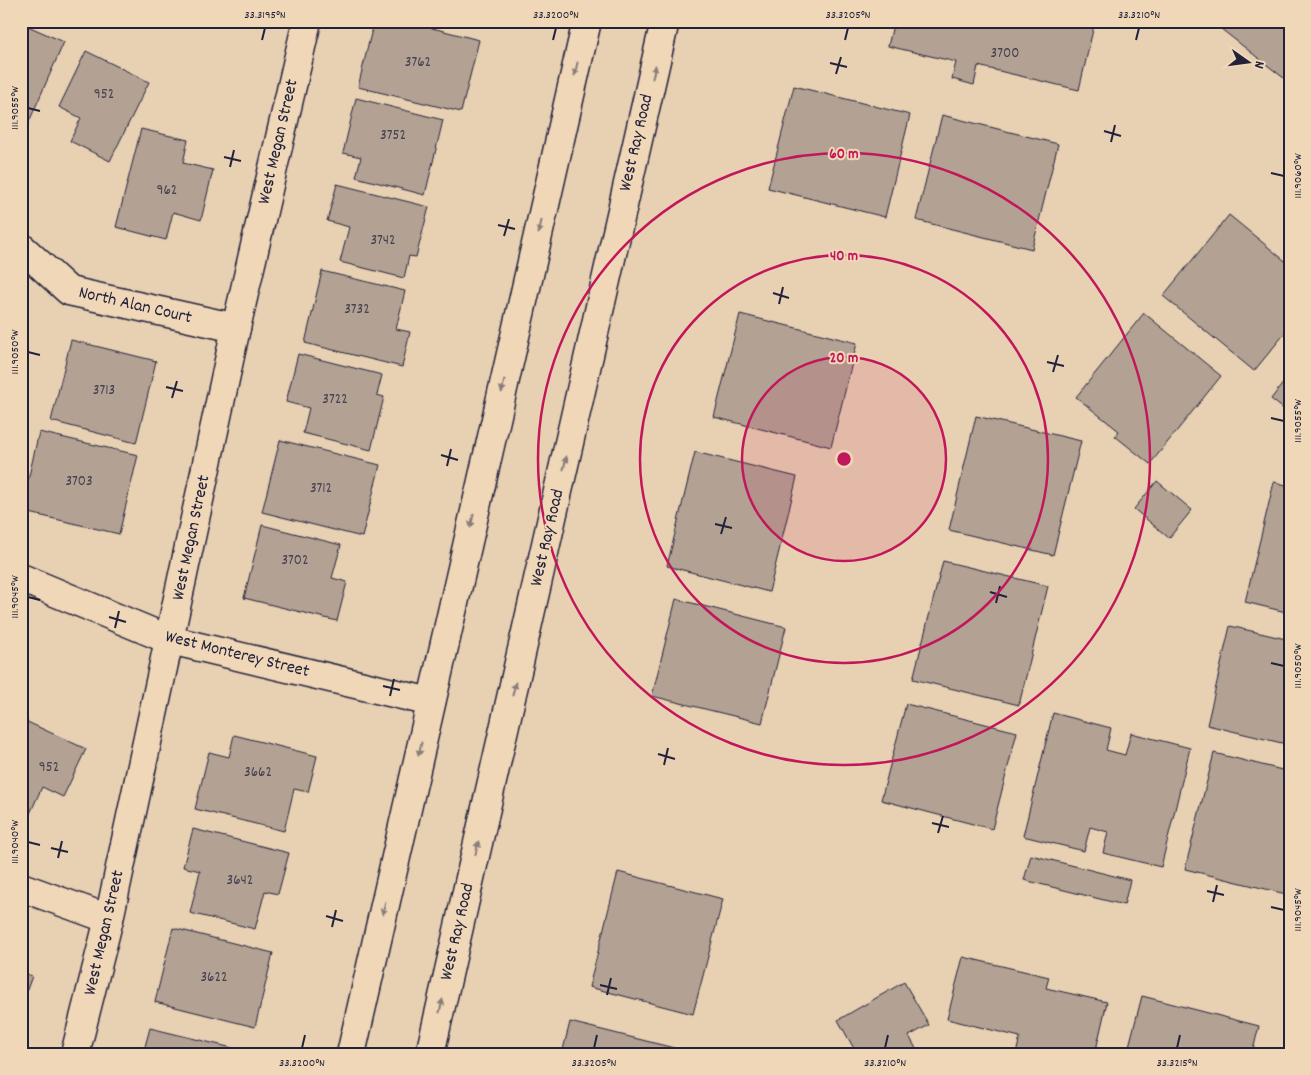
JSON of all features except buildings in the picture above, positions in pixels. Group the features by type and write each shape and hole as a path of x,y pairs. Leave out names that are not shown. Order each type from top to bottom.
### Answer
{"main road":[{"name":"West Megan Street","path":"75,1054 109,919 236,328 307,21"},
{"path":"352,1054 587,21"},
{"name":"West Ray Road","path":"430,1054 665,21"},
{"name":"North Alan Court","path":"21,247 69,291 236,328"},
{"name":"West Monterey Street","path":"21,578 170,640 431,702"},
{"path":"21,887 109,919"}]}
